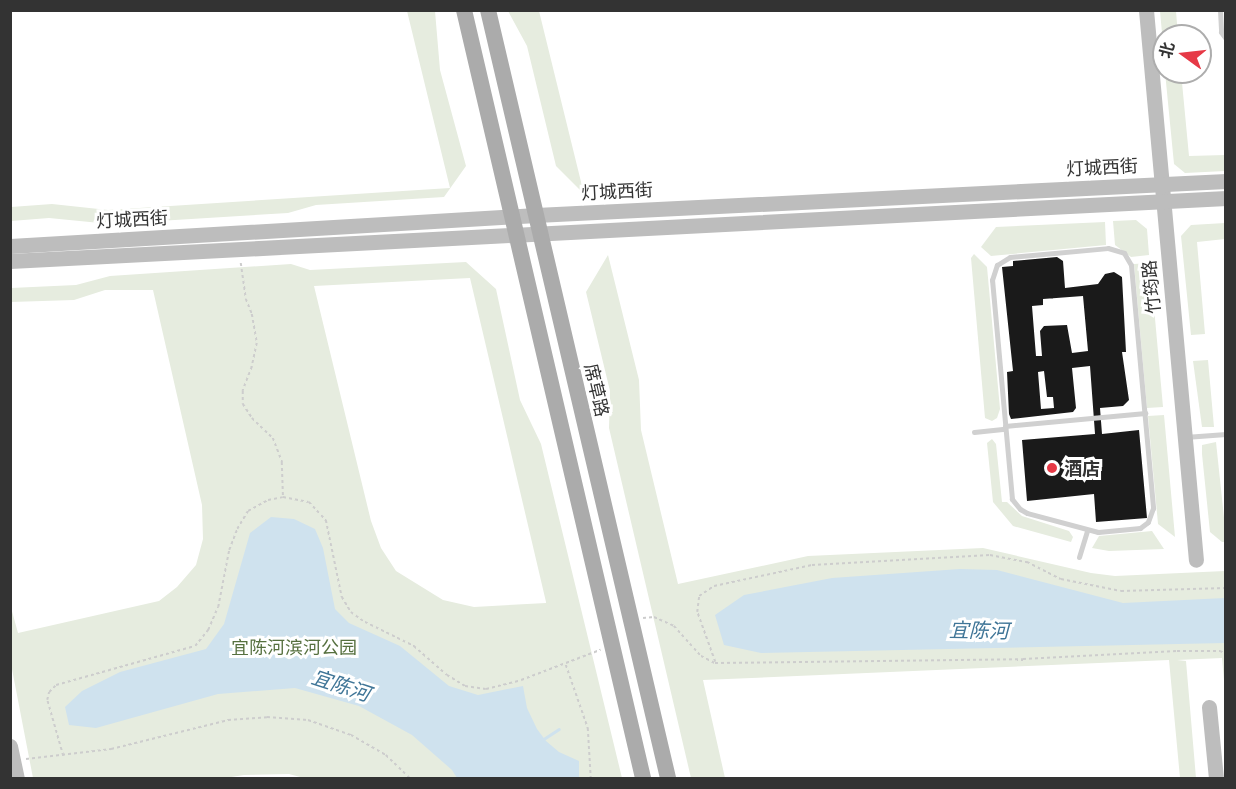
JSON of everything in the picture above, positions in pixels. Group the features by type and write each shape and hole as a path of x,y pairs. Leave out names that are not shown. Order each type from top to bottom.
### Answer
{"main road":[{"path":"464,10 643,778"},
{"name":"席草路","path":"488,10 668,778"}],"street":[{"name":"竹筠路","path":"1146,10 1196,560"},
{"name":"灯城西街","path":"10,261 239,248 514,224 536,215 1226,180"},
{"name":"灯城西街","path":"10,246 514,224 540,232 1226,198"},
{"path":"1209,707 1216,778"},
{"path":"12,753 17,778"}],"lane":[{"path":"1220,10 1221,32 1226,39"},
{"path":"1115,248 1124,253 1130,262 1153,508 1151,518 1144,526 1135,529 1098,532 1027,513 1015,504 1011,492 1005,427 992,280 995,268 1010,257 1115,248"},
{"path":"974,432 1145,413"},
{"path":"1184,437 1226,434"},
{"path":"1079,557 1087,530"}],"path":[{"path":"239,248 246,299 252,314 257,343 243,391 243,404 252,418 273,438 282,462 283,497"},
{"path":"63,756 47,700 49,692 56,685 195,646 208,630 218,607 229,550 237,529 248,511 268,500 283,497 309,502 326,520 342,597 351,612 364,622 414,646 447,675 465,686 486,688 566,664 612,645"},
{"path":"715,663 708,650 697,612 699,596 714,586 812,565 990,555 1027,562 1061,579 1121,591 1226,588"},
{"path":"630,618 654,617 674,626 701,656 715,663 1023,659 1177,651 1220,651 1226,654"},
{"path":"566,664 588,728 591,778"},
{"path":"12,753 63,756 111,749 228,720 277,718 308,720 351,735 386,755 410,778"}],"green space":[{"path":"407,11 435,11 440,70 466,166 444,197 316,205 288,213 110,224 49,218 11,221 11,207 52,204 108,210 450,188"},
{"path":"508,11 539,11 584,194 556,166 527,46"},
{"path":"1160,11 1176,11 1177,24 1161,24"},
{"path":"1166,84 1182,84 1189,156 1225,155 1225,171 1185,173 1174,164"},
{"path":"1136,220 1147,229 1149,255 1131,257 1115,245 1113,221"},
{"path":"1105,222 1106,245 991,256 981,247 996,227"},
{"path":"1225,223 1225,239 1197,242 1205,334 1191,335 1181,236 1191,225"},
{"path":"974,254 987,267 1000,409 997,418 992,421 985,418 971,258"},
{"path":"608,255 639,380 641,430 678,584 808,556 983,548 1091,573 1115,576 1225,571 1225,692 1222,658 1177,660 1186,661 1196,778 1180,778 1169,660 703,680 725,778 691,778 609,428 610,391 586,292"},
{"name":"宜陈河滨河公园","path":"466,262 496,289 520,400 541,444 622,778 304,778 289,774 244,775 225,778 33,778 11,664 10,604 18,633 159,601 177,587 196,565 203,539 202,505 153,290 105,290 74,300 11,302 11,288 76,285 110,276 291,264 310,270","holes":["470,278 546,603 474,607 443,600 396,571 381,548 371,521 314,286"]},
{"path":"1150,263 1163,407 1147,408 1134,264"},
{"path":"1208,360 1214,427 1202,427 1193,361"},
{"path":"1164,415 1175,537 1158,524 1148,416"},
{"path":"992,439 996,444 1002,502 1007,502 1022,516 1069,531 1073,537 1071,542 1013,526 993,502 987,443"},
{"path":"1216,442 1225,542 1210,532 1202,454 1202,445"},
{"path":"1152,531 1164,549 1109,551 1092,548 1099,536"}],"water":[{"path":"271,517 294,519 315,529 323,548 335,609 349,623 400,646 449,686 478,695 523,686 527,708 537,729 559,752 579,761 579,778 457,778 452,770 412,735 359,706 295,688 218,694 96,728 69,725 65,707 82,691 120,672 206,649 224,624 250,533"},
{"path":"960,569 997,570 1123,603 1225,598 1225,643 761,653 724,645 715,615 744,595 832,578"}],"building":[{"path":"1057,257 1063,261 1065,288 1098,284 1105,274 1114,272 1122,277 1126,352 1122,352 1129,400 1123,406 1100,408 1102,434 1139,430 1147,518 1096,522 1094,494 1027,501 1022,440 1095,434 1090,366 1072,368 1076,408 1073,412 1011,419 1007,372 1013,371 1002,267 1013,266 1013,261","holes":["1083,296 1088,351 1072,353 1067,325 1044,326 1040,331 1042,356 1036,356 1032,306 1043,305 1043,299","1044,371 1047,397 1053,397 1054,408 1041,409 1038,372"]}],"waterway":[{"name":"宜陈河","path":"542,740 559,729"}],"place":[{"name":"酒店","path":"1052,468"}]}
